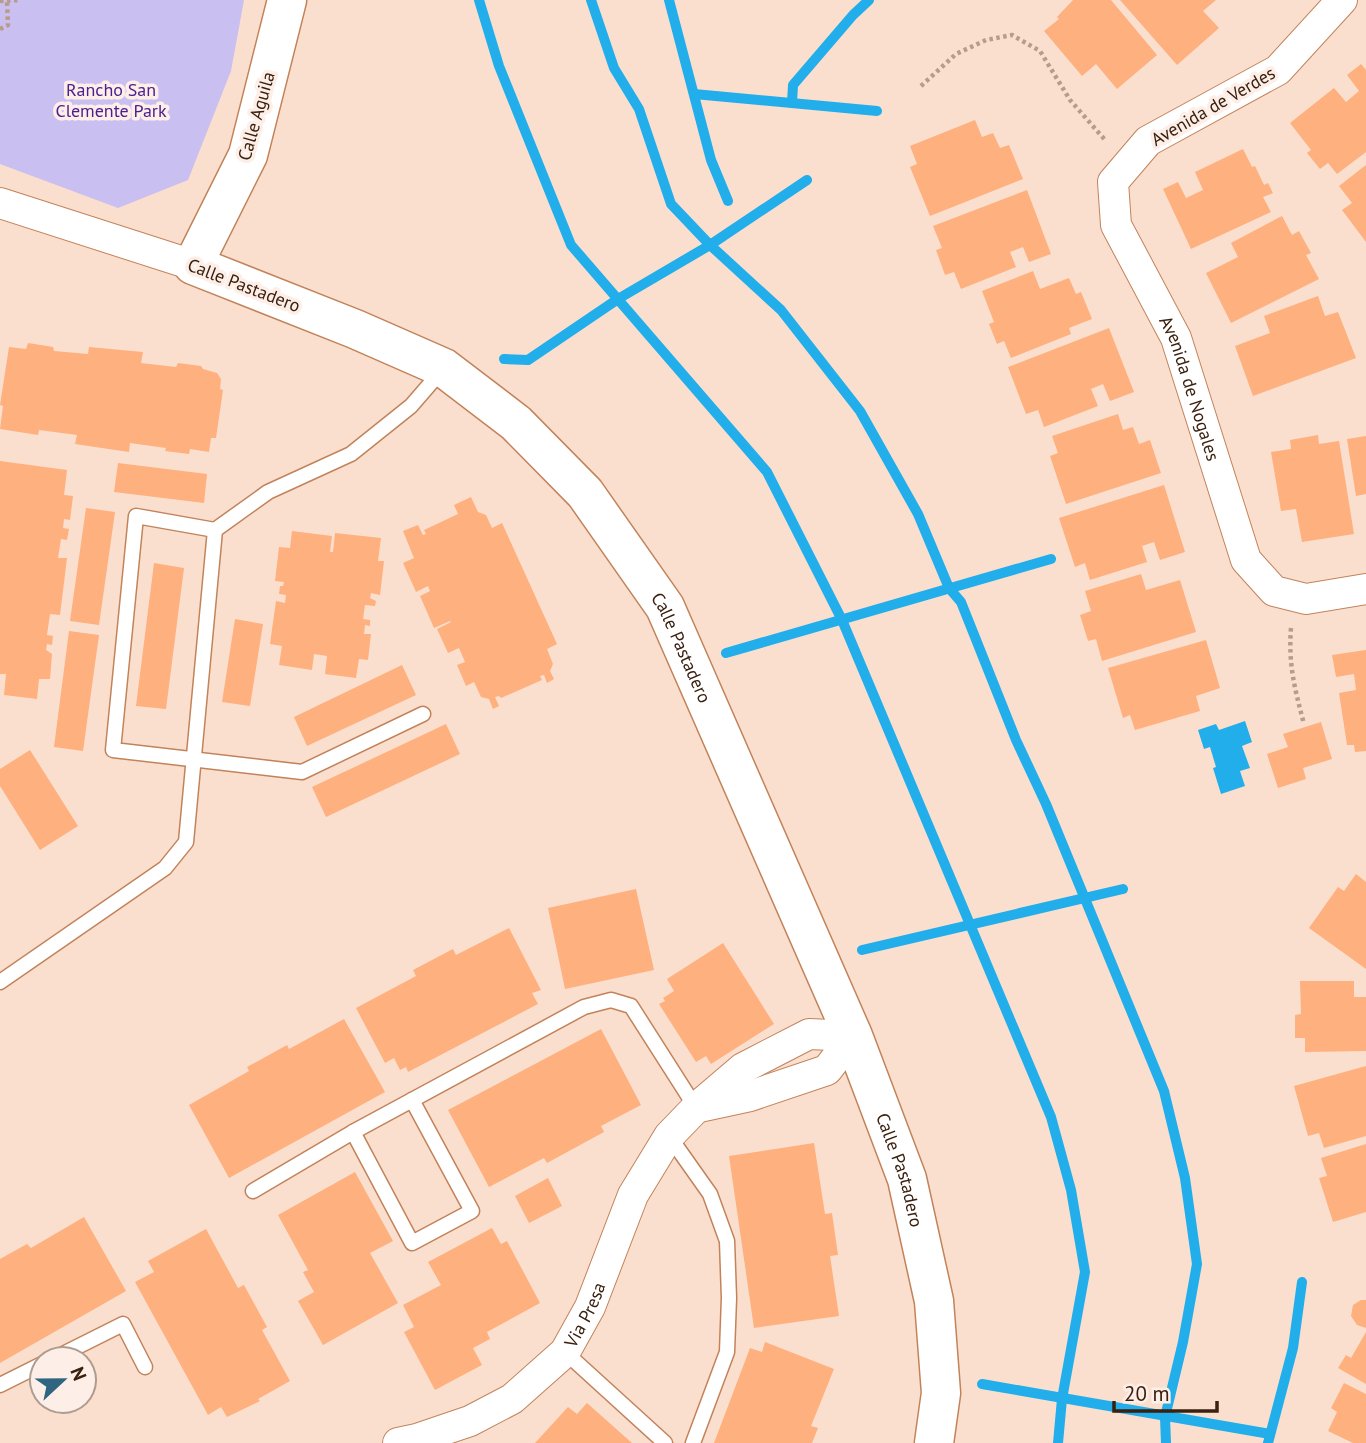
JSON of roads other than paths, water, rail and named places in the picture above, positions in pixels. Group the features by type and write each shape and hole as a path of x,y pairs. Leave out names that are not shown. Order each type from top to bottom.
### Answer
{"street":[{"name":"Calle Aguila","path":"193,265 248,155 287,0"},
{"name":"Avenida de Verdes","path":"1120,173 1148,141 1278,69 1342,0"},
{"name":"Avenida de Nogales","path":"1120,173 1116,225 1176,338 1246,559 1284,593 1306,599 1366,589"},
{"name":"Calle Pastadero","path":"0,203 193,265 355,329 444,368 516,423 585,493 665,607 853,1036 906,1179 933,1301 941,1393 934,1443"},
{"path":"695,1108 750,1096 827,1070 853,1036"},
{"name":"Via Presa","path":"398,1443 416,1440 470,1421 512,1399 565,1352 590,1307 633,1195 669,1136 695,1108"}],"lane":[{"path":"423,715 302,772 113,750 136,516 215,530 268,492 351,454 411,406 444,368"},
{"path":"0,982 165,868 186,842 215,530"},
{"path":"253,1191 353,1132 584,1007 611,1000 631,1006 695,1108"},
{"path":"353,1132 412,1243 472,1211 412,1100"},
{"path":"669,1136 710,1194 727,1241 727,1352 693,1443"},
{"path":"81,1345 123,1324 145,1367"},
{"path":"565,1352 665,1443"},
{"path":"0,1385 28,1371"}],"water":[{"path":"1245,721 1252,742 1242,746 1250,768 1240,771 1245,786 1221,794 1210,747 1204,749 1198,730 1216,724 1219,730"}],"waterway":[{"path":"479,0 499,66 571,245 767,472 842,620 1051,1117 1071,1190 1085,1272 1062,1399 1058,1443"},
{"path":"591,0 614,68 639,109 671,204 710,245 781,310 860,411 918,514 949,588 961,602 1016,740 1046,804 1164,1091 1185,1178 1197,1264 1183,1342 1165,1417 1166,1443"},
{"path":"669,0 711,160 728,201"},
{"path":"792,103 793,85 869,0"},
{"path":"694,94 877,111"},
{"path":"504,359 528,360 618,299 710,245 807,180"},
{"path":"726,653 1051,559"},
{"path":"862,950 1123,889"},
{"path":"1268,1443 1293,1348 1302,1282"},
{"path":"982,1384 1270,1434"}],"park label":[{"name":"Rancho San Clemente Park","path":"111,99"}]}
